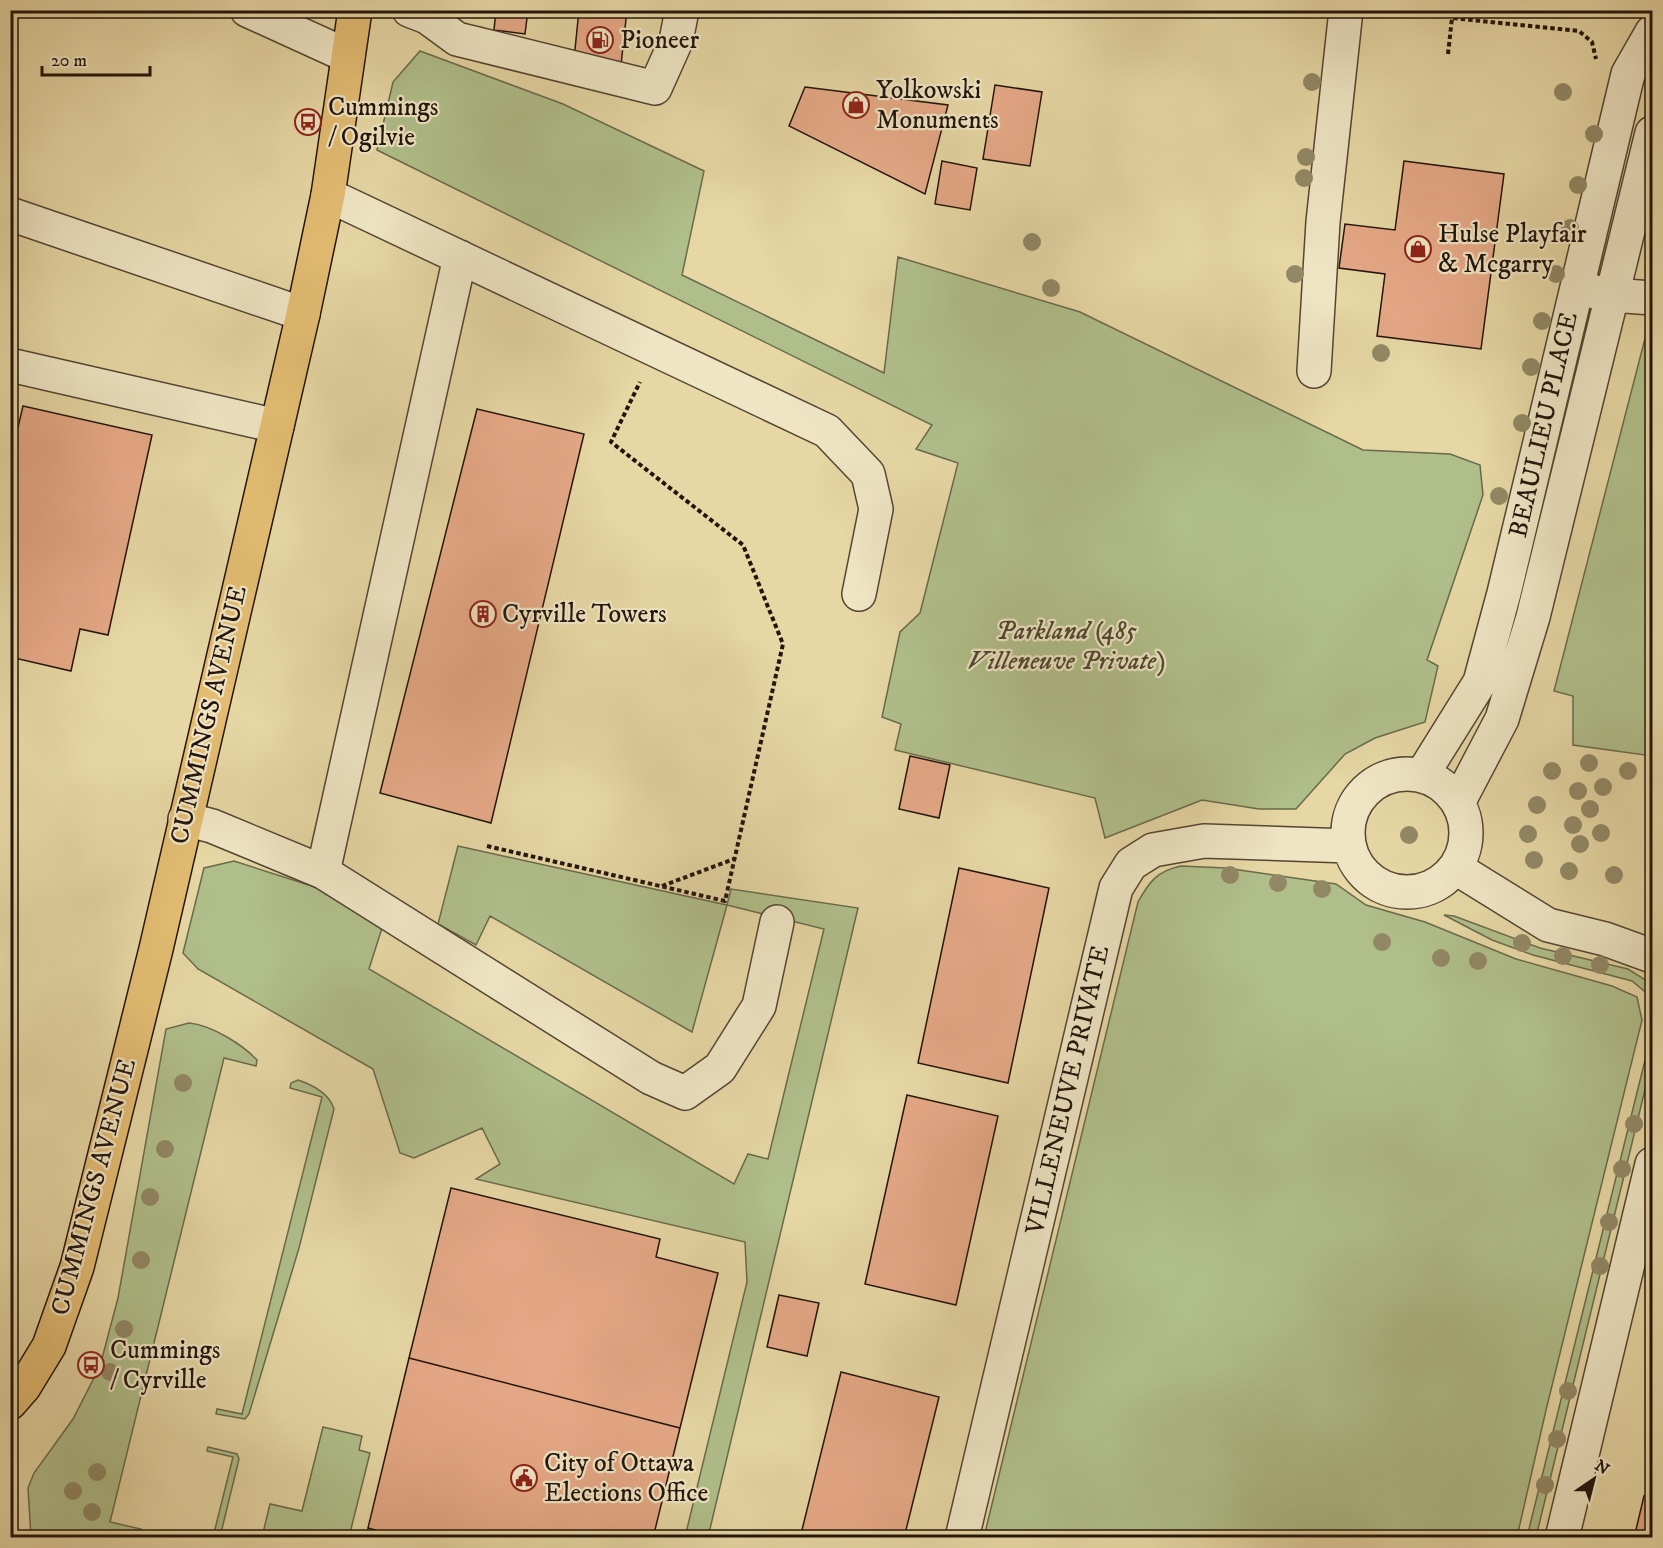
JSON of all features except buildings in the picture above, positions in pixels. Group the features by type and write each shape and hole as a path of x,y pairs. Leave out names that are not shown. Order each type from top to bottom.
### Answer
{"main road":[{"name":"CUMMINGS AVENUE","path":"10,1402 24,1387 49,1346 77,1267 156,949 303,314 328,195 355,10"}],"street":[{"path":"247,10 348,56"},
{"path":"410,10 427,17 457,39 654,88 676,41 682,10"},
{"path":"1314,371 1323,222 1346,10"},
{"name":"BEAULIEU PLACE","path":"1422,776 1480,682 1504,593 1628,74 1653,32"},
{"name":"BEAULIEU PLACE","path":"1458,803 1502,719 1533,617 1653,133"},
{"path":"328,195 827,431 868,474 876,509 858,594"},
{"path":"10,214 303,314"},
{"path":"323,872 460,257"},
{"path":"1577,288 1612,295 1653,298"},
{"path":"10,365 277,426"},
{"path":"1398,774 1422,776 1443,786 1458,803 1466,824 1465,847 1456,868 1439,884 1418,892 1395,891 1374,883 1358,867 1349,846 1348,823 1358,800 1375,783 1398,774"},
{"path":"185,819 212,826 323,872 651,1078 685,1093 720,1068 759,1006 777,922"},
{"name":"VILLENEUVE PRIVATE","path":"962,1538 1116,888 1131,864 1153,850 1204,841 1349,846"},
{"path":"1456,868 1548,925 1605,939 1653,956"},
{"path":"1562,1538 1653,1164"}],"path":[{"path":"1448,54 1452,18 1579,31 1592,42 1599,69"},
{"path":"487,846 726,901 783,644 743,545 611,442 655,350"},
{"path":"662,886 734,859"}],"green space":[{"name":"Parkland (485 Villeneuve Private)","path":"420,51 563,104 704,171 682,275 884,373 898,257 1080,312 1363,450 1450,454 1480,465 1483,495 1427,660 1438,666 1425,722 1375,738 1345,754 1296,809 1259,809 1202,800 1105,838 1095,798 895,750 901,724 882,717 900,632 920,613 958,463 916,449 932,425 377,150 393,82"},
{"path":"1649,323 1652,323 1652,756 1573,745 1573,696 1554,691"},
{"path":"458,846 727,905 692,1032 490,916 476,945 438,924"},
{"path":"234,861 315,887 382,928 369,969 734,1184 748,1154 768,1159 824,929 727,905 731,889 858,908 708,1537 685,1537 747,1282 745,1242 476,1179 500,1164 482,1128 414,1158 400,1153 373,1069 198,969 183,953 204,868"},
{"path":"1181,866 1226,868 1336,884 1366,905 1425,922 1516,959 1612,986 1637,997 1642,1020 1517,1537 984,1537 1138,902 1155,878"},
{"path":"1444,915 1454,916 1540,948 1628,969 1652,987 1652,1017 1650,996 1632,981 1533,955 1492,940"},
{"path":"189,1023 207,1027 226,1036 257,1060 256,1066 224,1058 110,1522 141,1529 139,1537 31,1537 28,1488 34,1473 73,1419 100,1366 118,1298 166,1029"},
{"path":"1652,1032 1652,1061 1536,1537 1527,1537"},
{"path":"298,1080 320,1090 332,1103 334,1109 299,1248 249,1414 245,1419 216,1414 217,1409 242,1414 322,1097 290,1088 291,1083"},
{"path":"323,1427 362,1436 359,1450 370,1453 349,1537 262,1537 270,1504 302,1511"},
{"path":"208,1447 237,1454 239,1459 220,1537 213,1537 233,1457 207,1451"}],"place":[{"name":"Pioneer","path":"600,40"},
{"name":"Yolkowski Monuments","path":"856,105"},
{"name":"Cummings / Ogilvie","path":"308,122"},
{"name":"Hulse Playfair & Mcgarry","path":"1418,249"},
{"name":"Cyrville Towers","path":"483,614"},
{"name":"Cummings / Cyrville","path":"91,1365"},
{"name":"City of Ottawa Elections Office","path":"524,1478"}]}
